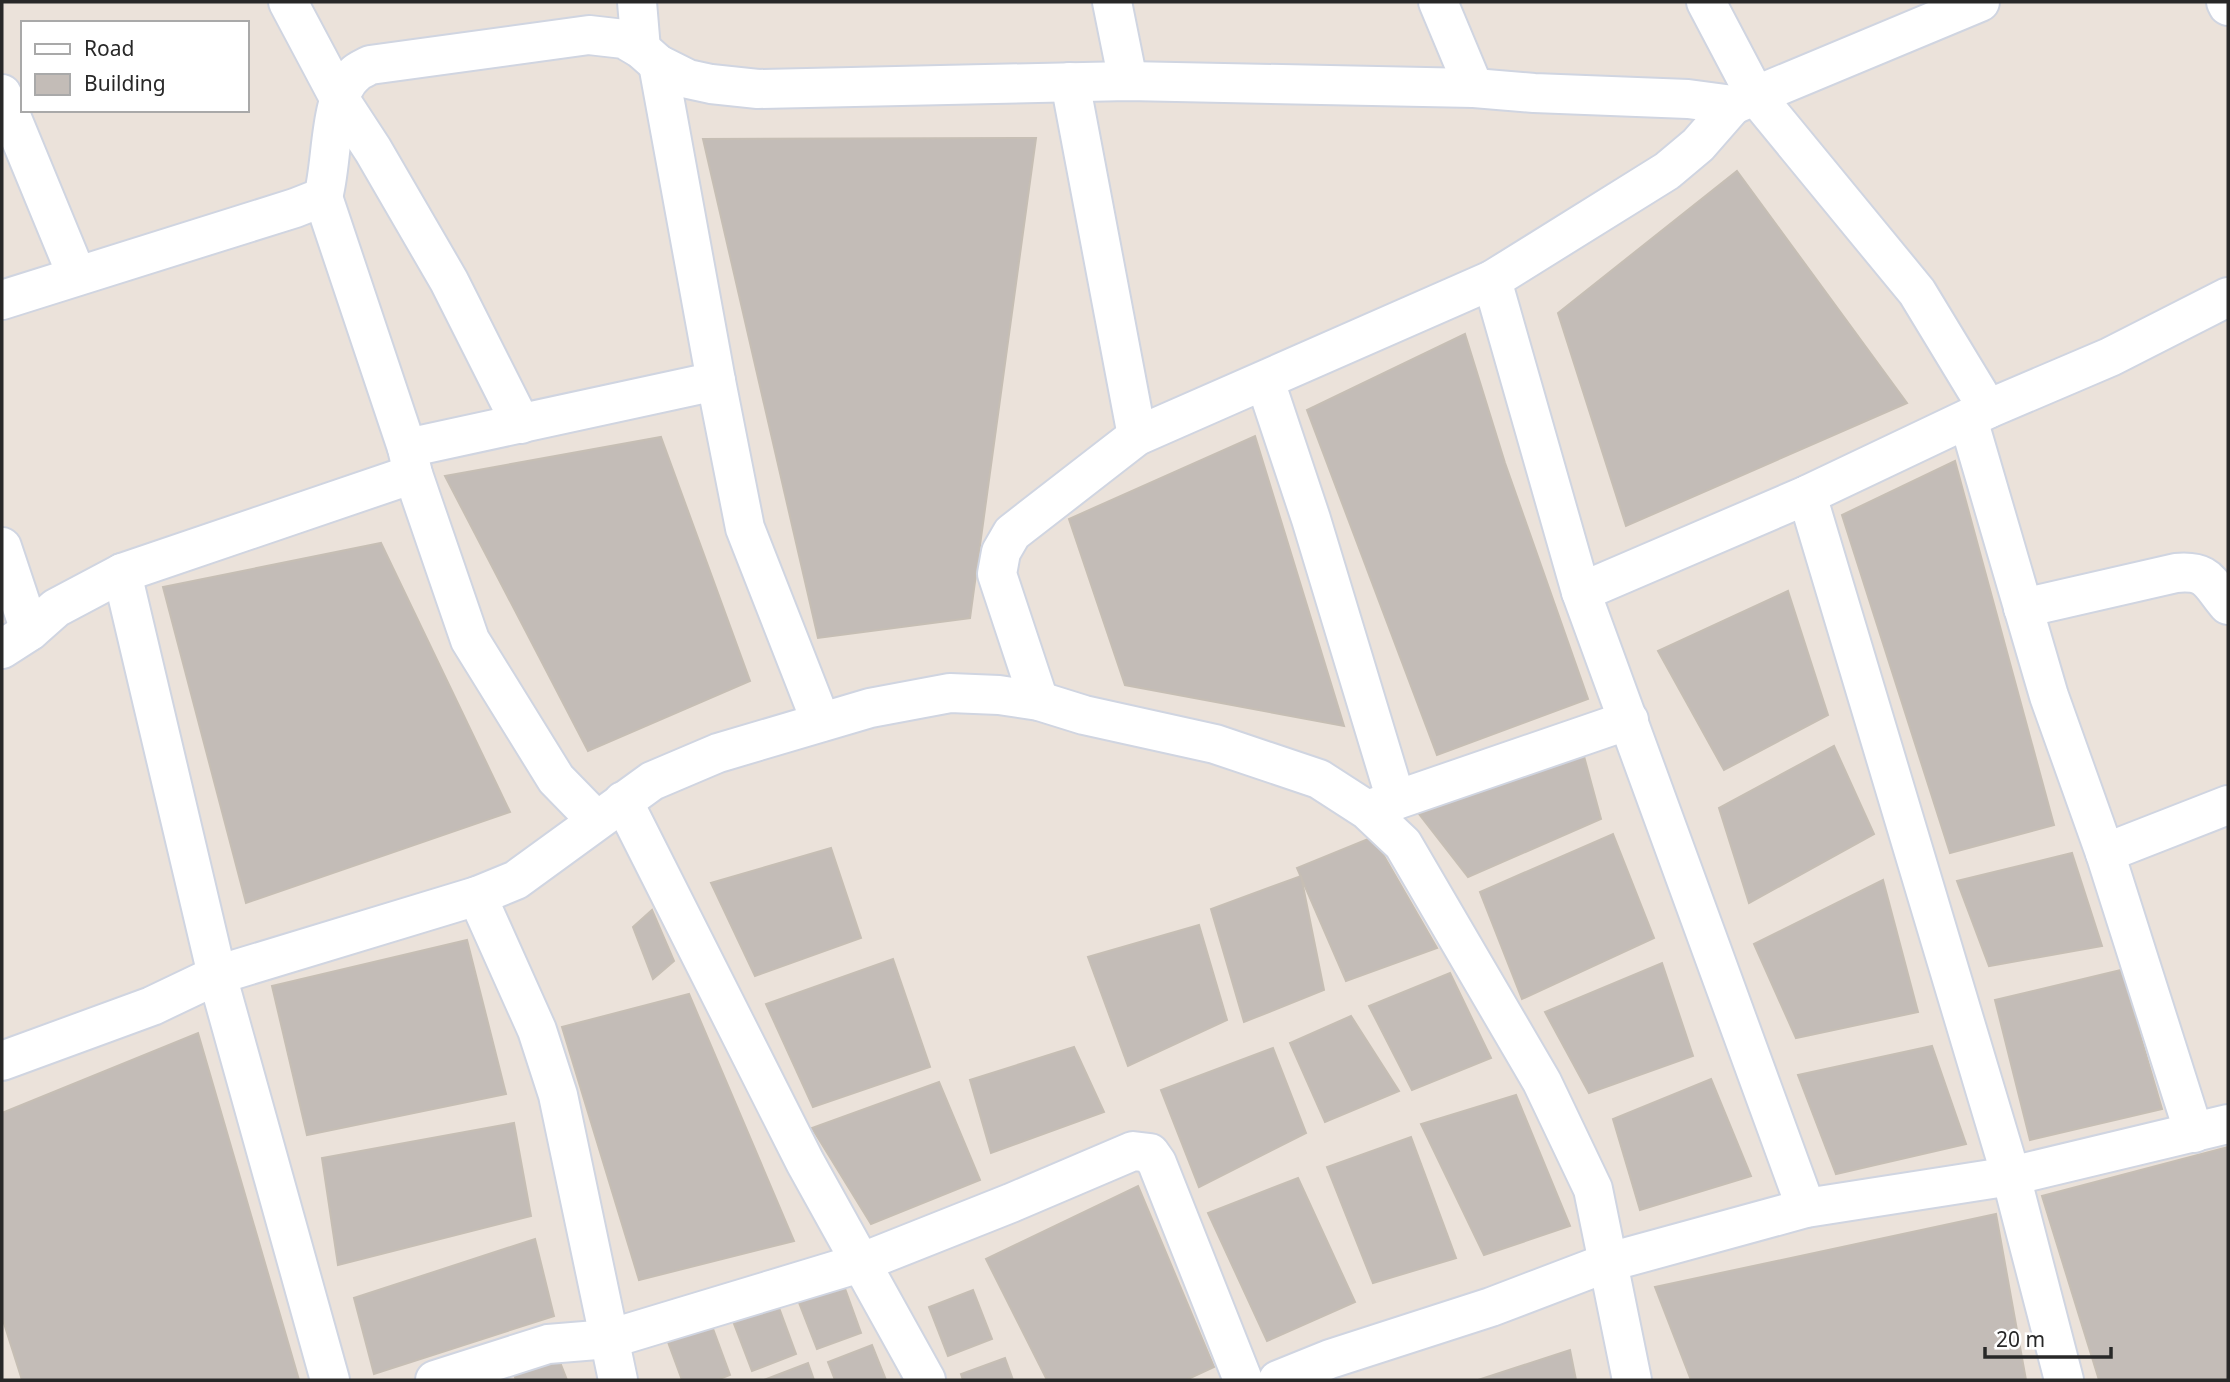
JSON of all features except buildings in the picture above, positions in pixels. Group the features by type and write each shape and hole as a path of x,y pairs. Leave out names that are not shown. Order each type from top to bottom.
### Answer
{"street":[{"path":"288,2 339,97 449,281 521,424"},
{"path":"637,2 745,528 821,722"},
{"path":"1112,2 1128,81"},
{"path":"1438,2 1474,88"},
{"path":"1279,1380 1330,1359 1491,1307 1609,1262 1806,1208 2011,1176 2211,1128 2105,853 2049,696 2023,608 1978,414 1917,292 1744,100 1706,2"},
{"path":"1039,701 997,574 1002,552 1012,534 1137,436 1492,280 1667,171 1744,100 1980,2"},
{"path":"926,1380 610,810 555,779 470,640 323,197 329,178 339,97 354,74 370,65 589,35 624,38 688,79 758,89 1128,81 1474,88 1534,93 1744,100"},
{"path":"1069,82 1137,436"},
{"path":"2,94 77,276"},
{"path":"2,300 323,197"},
{"path":"1492,280 1581,592 1806,1208"},
{"path":"1581,592 1807,495 1978,414 2110,357 2228,298"},
{"path":"16,640 56,608 122,573 410,461 521,424 716,381"},
{"path":"1265,381 1311,519 1382,805 1542,1082 1593,1189 1632,1380"},
{"path":"1807,495 2011,1176 2064,1380"},
{"path":"2,547 16,640"},
{"path":"2023,608 2176,573 2192,572 2207,577 2228,605"},
{"path":"122,573 217,975 330,1380"},
{"path":"2,1061 152,1006 217,975 477,896 516,880 652,781 718,753 870,708 950,693 999,695 1039,701 1084,715 1215,744 1319,779 1382,805 1629,720"},
{"path":"2105,853 2228,804"},
{"path":"477,896 537,1030 558,1095 618,1380"},
{"path":"435,1380 548,1345 609,1339 860,1263 1133,1151 1150,1153 1157,1163 1242,1380"}]}
